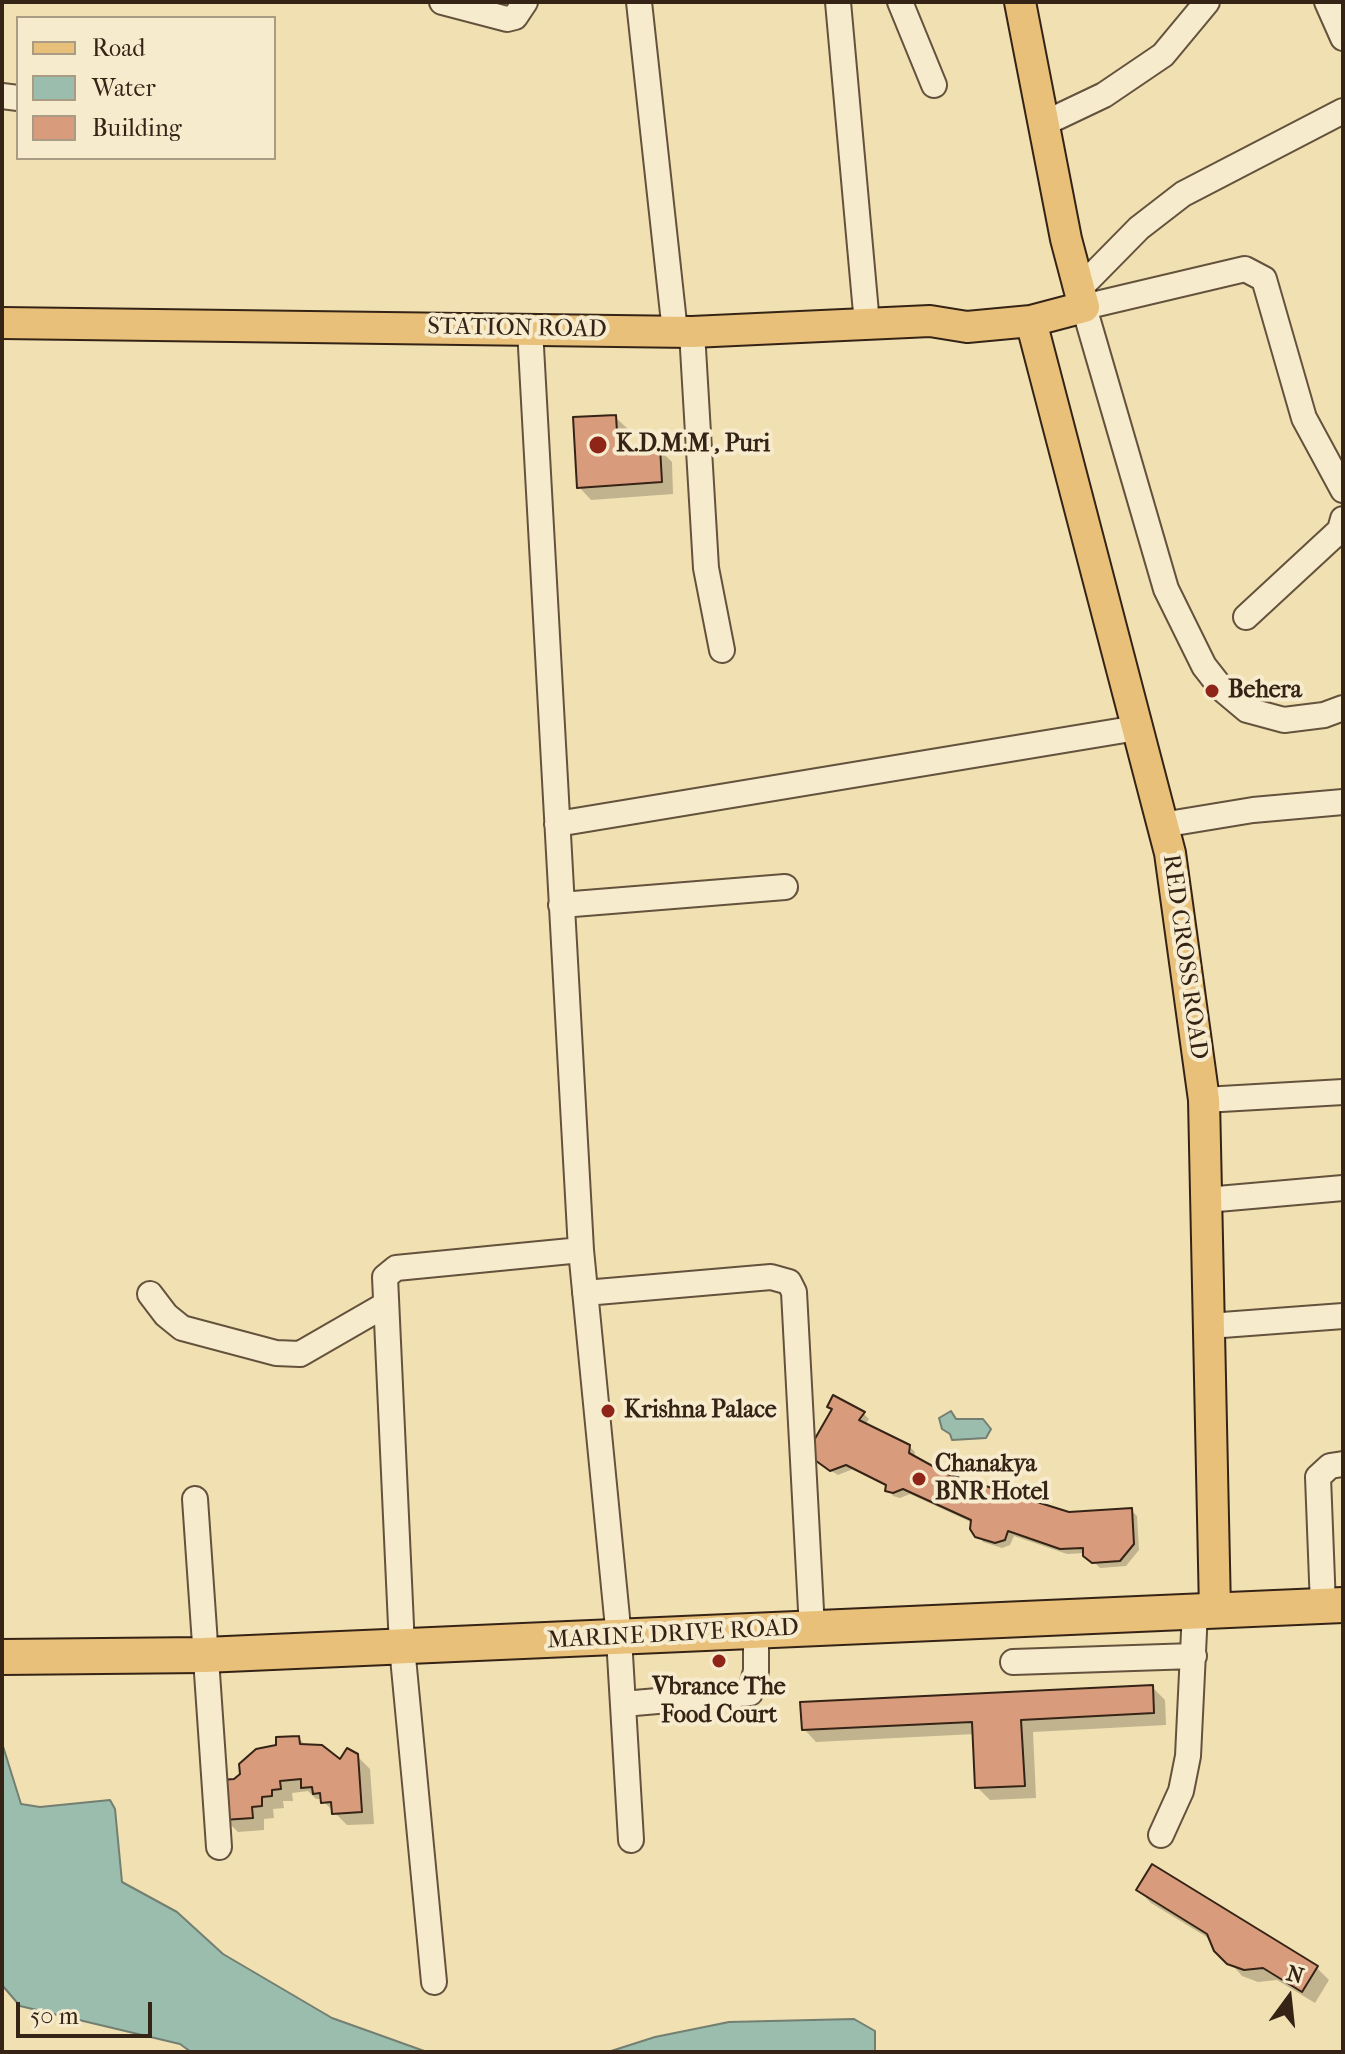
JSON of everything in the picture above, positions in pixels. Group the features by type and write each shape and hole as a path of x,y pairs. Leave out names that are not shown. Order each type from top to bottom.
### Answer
{"highway":[{"name":"MARINE DRIVE ROAD","path":"2,1657 204,1655 1333,1606"}],"main road":[{"path":"1020,2 1081,298"},
{"name":"STATION ROAD","path":"2,323 530,337 687,336 930,321 967,327 1031,321 1081,298"},
{"name":"RED CROSS ROAD","path":"1031,321 1170,853 1204,1100 1209,1326 1205,1611"},
{"path":"687,336 929,338 967,327"},
{"path":"2,339 530,337"}],"street":[{"path":"448,3 507,19 515,17 525,2"},
{"path":"639,2 687,336 706,568 722,650"},
{"path":"838,2 867,324"},
{"path":"900,2 934,85"},
{"path":"1043,124 1104,95 1163,55 1207,2"},
{"path":"1327,2 1343,38"},
{"path":"1081,298 1139,228 1183,194 1343,111"},
{"path":"1081,298 1245,269 1264,279 1304,418 1343,490"},
{"path":"1081,298 1166,589 1204,666 1222,689 1247,710 1284,720 1324,715 1343,708"},
{"path":"530,337 581,1250 619,1638 631,1840"},
{"path":"1246,617 1340,530 1343,519"},
{"path":"557,824 1137,728"},
{"path":"1162,825 1253,810 1343,802"},
{"path":"561,905 785,887"},
{"path":"1204,1100 1343,1092"},
{"path":"1206,1200 1343,1188"},
{"path":"434,1982 402,1647 385,1277 396,1268 581,1250"},
{"path":"585,1293 771,1277 789,1282 794,1292 812,1629"},
{"path":"150,1294 166,1315 182,1328 276,1353 300,1354 385,1305"},
{"path":"1209,1326 1343,1316"},
{"path":"1333,1606 1318,1477 1330,1466 1343,1464"},
{"path":"195,1499 219,1847"},
{"path":"1161,1835 1181,1791 1188,1756 1194,1656 1205,1611"},
{"path":"623,1704 750,1693 756,1671 756,1632"},
{"path":"1013,1662 1194,1656"}],"water":[{"path":"951,1411 956,1419 983,1419 991,1429 986,1438 952,1440 950,1434 942,1429 939,1418"},
{"path":"2,1743 21,1804 40,1807 110,1800 115,1809 122,1882 177,1912 223,1954 332,2018 427,2052 191,2052 180,2044 20,2006 2,1985"},
{"path":"854,2019 875,2031 875,2052 608,2052 655,2037 729,2022"}],"building":[{"path":"616,415 618,449 660,447 662,482 577,488 573,417"},
{"name":"Chanakya BNR Hotel","path":"833,1395 865,1412 859,1420 910,1445 909,1453 947,1474 1069,1512 1132,1508 1134,1544 1120,1561 1092,1563 1083,1556 1083,1548 1060,1549 1008,1531 1005,1540 995,1543 975,1537 970,1529 971,1520 903,1489 893,1493 885,1491 886,1485 846,1465 830,1471 812,1458 809,1449 832,1409 827,1407"},
{"path":"1153,1685 1154,1713 1021,1720 1025,1786 975,1788 972,1722 802,1730 800,1702"},
{"path":"299,1736 300,1744 322,1745 340,1759 347,1748 358,1754 362,1812 332,1814 331,1802 321,1803 320,1793 313,1794 312,1787 301,1788 301,1779 280,1781 281,1789 272,1790 272,1796 262,1797 262,1806 252,1807 253,1818 223,1820 221,1780 234,1779 240,1774 239,1764 256,1749 276,1745 276,1737"},
{"path":"1152,1864 1318,1966 1302,1992 1263,1968 1244,1970 1227,1964 1214,1951 1207,1934 1136,1890"}],"place":[{"name":"K.D.M.M , Puri","path":"598,445"},
{"name":"Behera","path":"1212,691"},
{"name":"Krishna Palace","path":"608,1411"},
{"name":"Chanakya BNR Hotel","path":"919,1479"},
{"name":"Vbrance The Food Court","path":"719,1661"}]}
